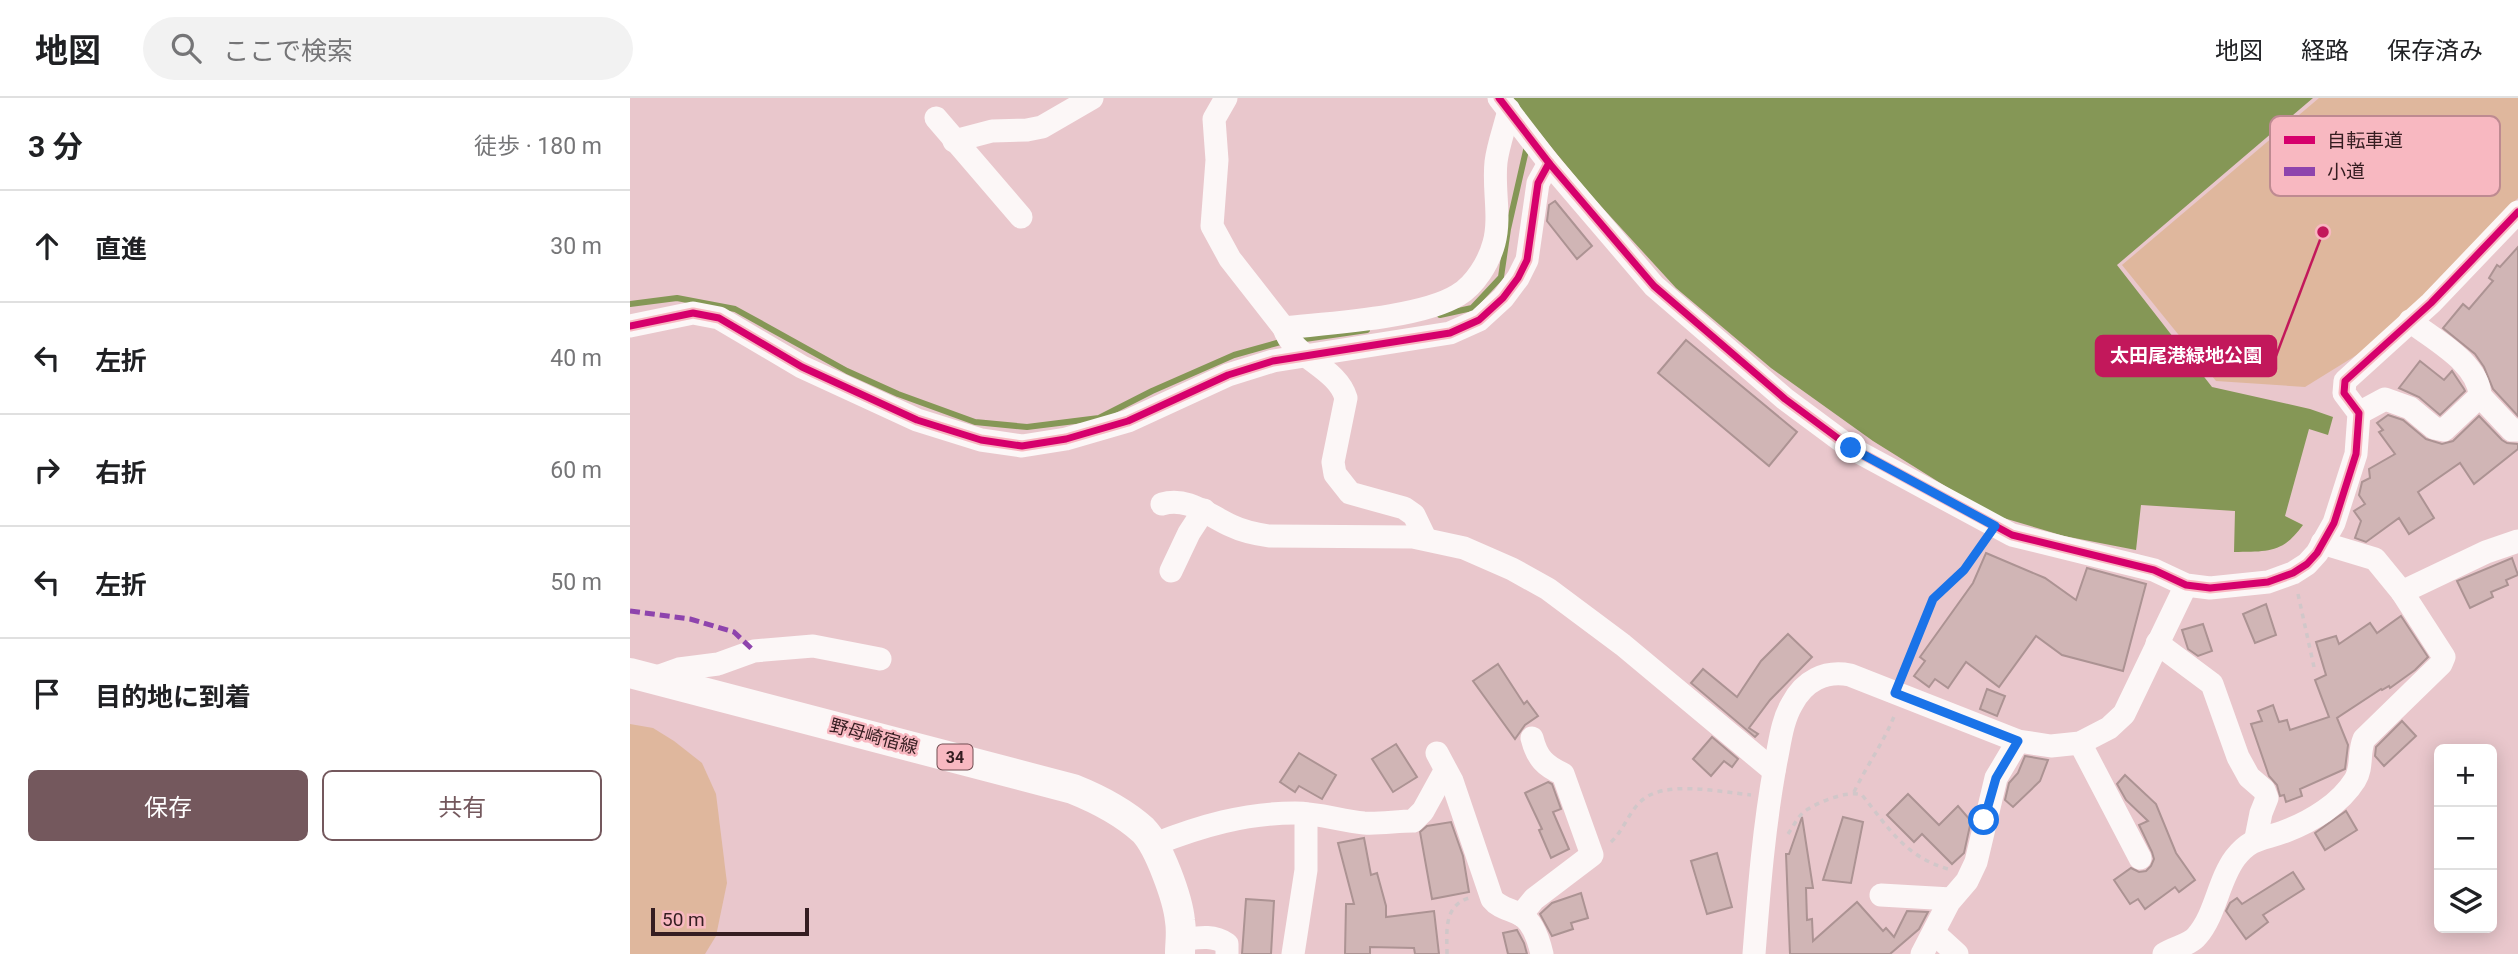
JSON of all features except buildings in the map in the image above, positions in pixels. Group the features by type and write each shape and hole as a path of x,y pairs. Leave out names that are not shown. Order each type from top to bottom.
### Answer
{"main road":[{"name":"野母崎宿線","path":"640,676 1073,789 1104,802 1143,830 1155,844 1180,920 1180,947"}],"street":[{"path":"954,141 992,131 1042,127 1092,98"},
{"path":"1226,98 1214,119 1217,160 1212,226 1230,258 1286,333 1302,352 1343,388 1346,398 1333,462 1335,474 1350,493 1404,508 1413,515 1425,538"},
{"path":"1284,328 1412,311 1446,301 1472,284 1494,243 1497,218 1496,161 1508,109"},
{"path":"1508,109 1544,157 1654,286 1785,399 1851,448 2012,535 2154,570 2186,585 2210,588 2268,582 2293,573 2317,553 2334,523 2356,454 2359,413 2344,393 2345,381 2431,303 2518,212"},
{"path":"936,118 1021,217"},
{"path":"630,326 693,313 719,318 802,367 917,421 981,440 1022,446 1066,439 1128,422 1228,375 1273,361 1450,333 1479,320 1503,298 1527,260 1544,157"},
{"path":"2410,321 2471,371 2480,384 2480,396 2512,430 2518,430"},
{"path":"2359,413 2385,399 2410,408 2434,428 2444,430 2480,396"},
{"path":"1162,503 1175,500 1204,510 1248,533 1269,536 1425,538 1464,548 1513,569 1548,589 1623,645 1774,771"},
{"path":"1171,570 1204,510"},
{"path":"2402,592 2486,552 2518,541"},
{"path":"2164,954 2196,938 2210,916 2235,858 2256,838 2285,832 2328,809 2356,779 2361,769 2364,739 2441,664 2444,657 2402,592 2375,559 2322,543"},
{"path":"1754,954 1762,859 1774,771 1787,714 1792,703 1808,684 1826,675 1850,675 2018,741 2051,746 2080,743 2109,727 2124,713 2186,585"},
{"path":"2157,643 2212,684 2238,757 2249,777 2264,790 2267,798 2256,838"},
{"path":"640,676 718,664 754,651 813,646 880,659"},
{"path":"1521,915 1534,899 1592,855 1563,774 1547,767 1535,752 1532,738"},
{"path":"1922,954 1951,899 1967,881 1976,862 1996,778 2018,741"},
{"path":"2080,743 2140,858"},
{"path":"1155,844 1202,826 1250,816 1307,814 1366,823 1413,821 1423,811 1441,762 1452,781 1492,899 1497,905 1521,915 1535,932 1542,954"},
{"path":"1293,954 1306,870 1307,814"},
{"path":"1881,895 1951,899"},
{"path":"1934,933 1957,954"},
{"path":"1180,947 1207,936 1218,938 1227,944 1227,954"}],"path":[{"path":"1854,792 1863,772 1884,743 1933,599 1964,570 1995,526"},
{"path":"2293,573 2314,667"},
{"path":"1592,855 1616,838 1639,803 1650,794 1666,789 1769,796"},
{"path":"1762,859 1780,848 1804,812 1845,793 1854,792 1862,795 1897,839 1916,856 1945,869 1970,873"},
{"path":"1447,954 1450,911 1466,898 1492,899"}],"shaded area":[{"path":"1511,98 2313,98 2292,116 2270,116 2270,135 2117,265 2212,387 2310,409 2333,417 2328,435 2309,429 2285,516 2303,525 2281,546 2234,552 2235,511 2141,505 2136,550 2064,536 1990,514 1873,441 1771,368 1676,288 1588,192"},
{"path":"2319,98 2518,98 2518,198 2412,309 2360,353 2305,387 2216,381 2122,265 2270,140 2270,196 2500,196 2500,116 2298,116"},
{"path":"630,724 653,728 702,763 716,794 727,883 716,936 705,954 630,954"}],"waterway":[{"path":"1440,315 1472,308 1501,277 1508,229 1527,146"},
{"path":"630,304 677,298 735,309 847,371 898,394 975,422 1027,427 1099,418 1234,355 1284,341"},
{"path":"1298,340 1367,330"}],"marked path":[{"path":"630,611 690,619 734,632 754,651"}],"cycle path":[{"path":"1499,98 1549,163 1654,286 1785,399 1851,448 2012,535 2154,570 2186,585 2210,588 2268,582 2293,573 2317,553 2334,523 2356,454 2359,413 2344,393 2345,381 2431,303 2518,212"},
{"path":"630,326 693,313 719,318 802,367 917,420 981,440 1022,446 1066,439 1128,421 1228,375 1273,361 1450,333 1479,320 1503,298 1527,260 1538,183 1549,163"}],"place":[{"name":"太田尾港緑地公園","path":"2323,232"}],"route":[{"path":"1851,448 1995,526 1964,570 1933,599 1895,693 2018,741 1996,778 1984,820"}]}
